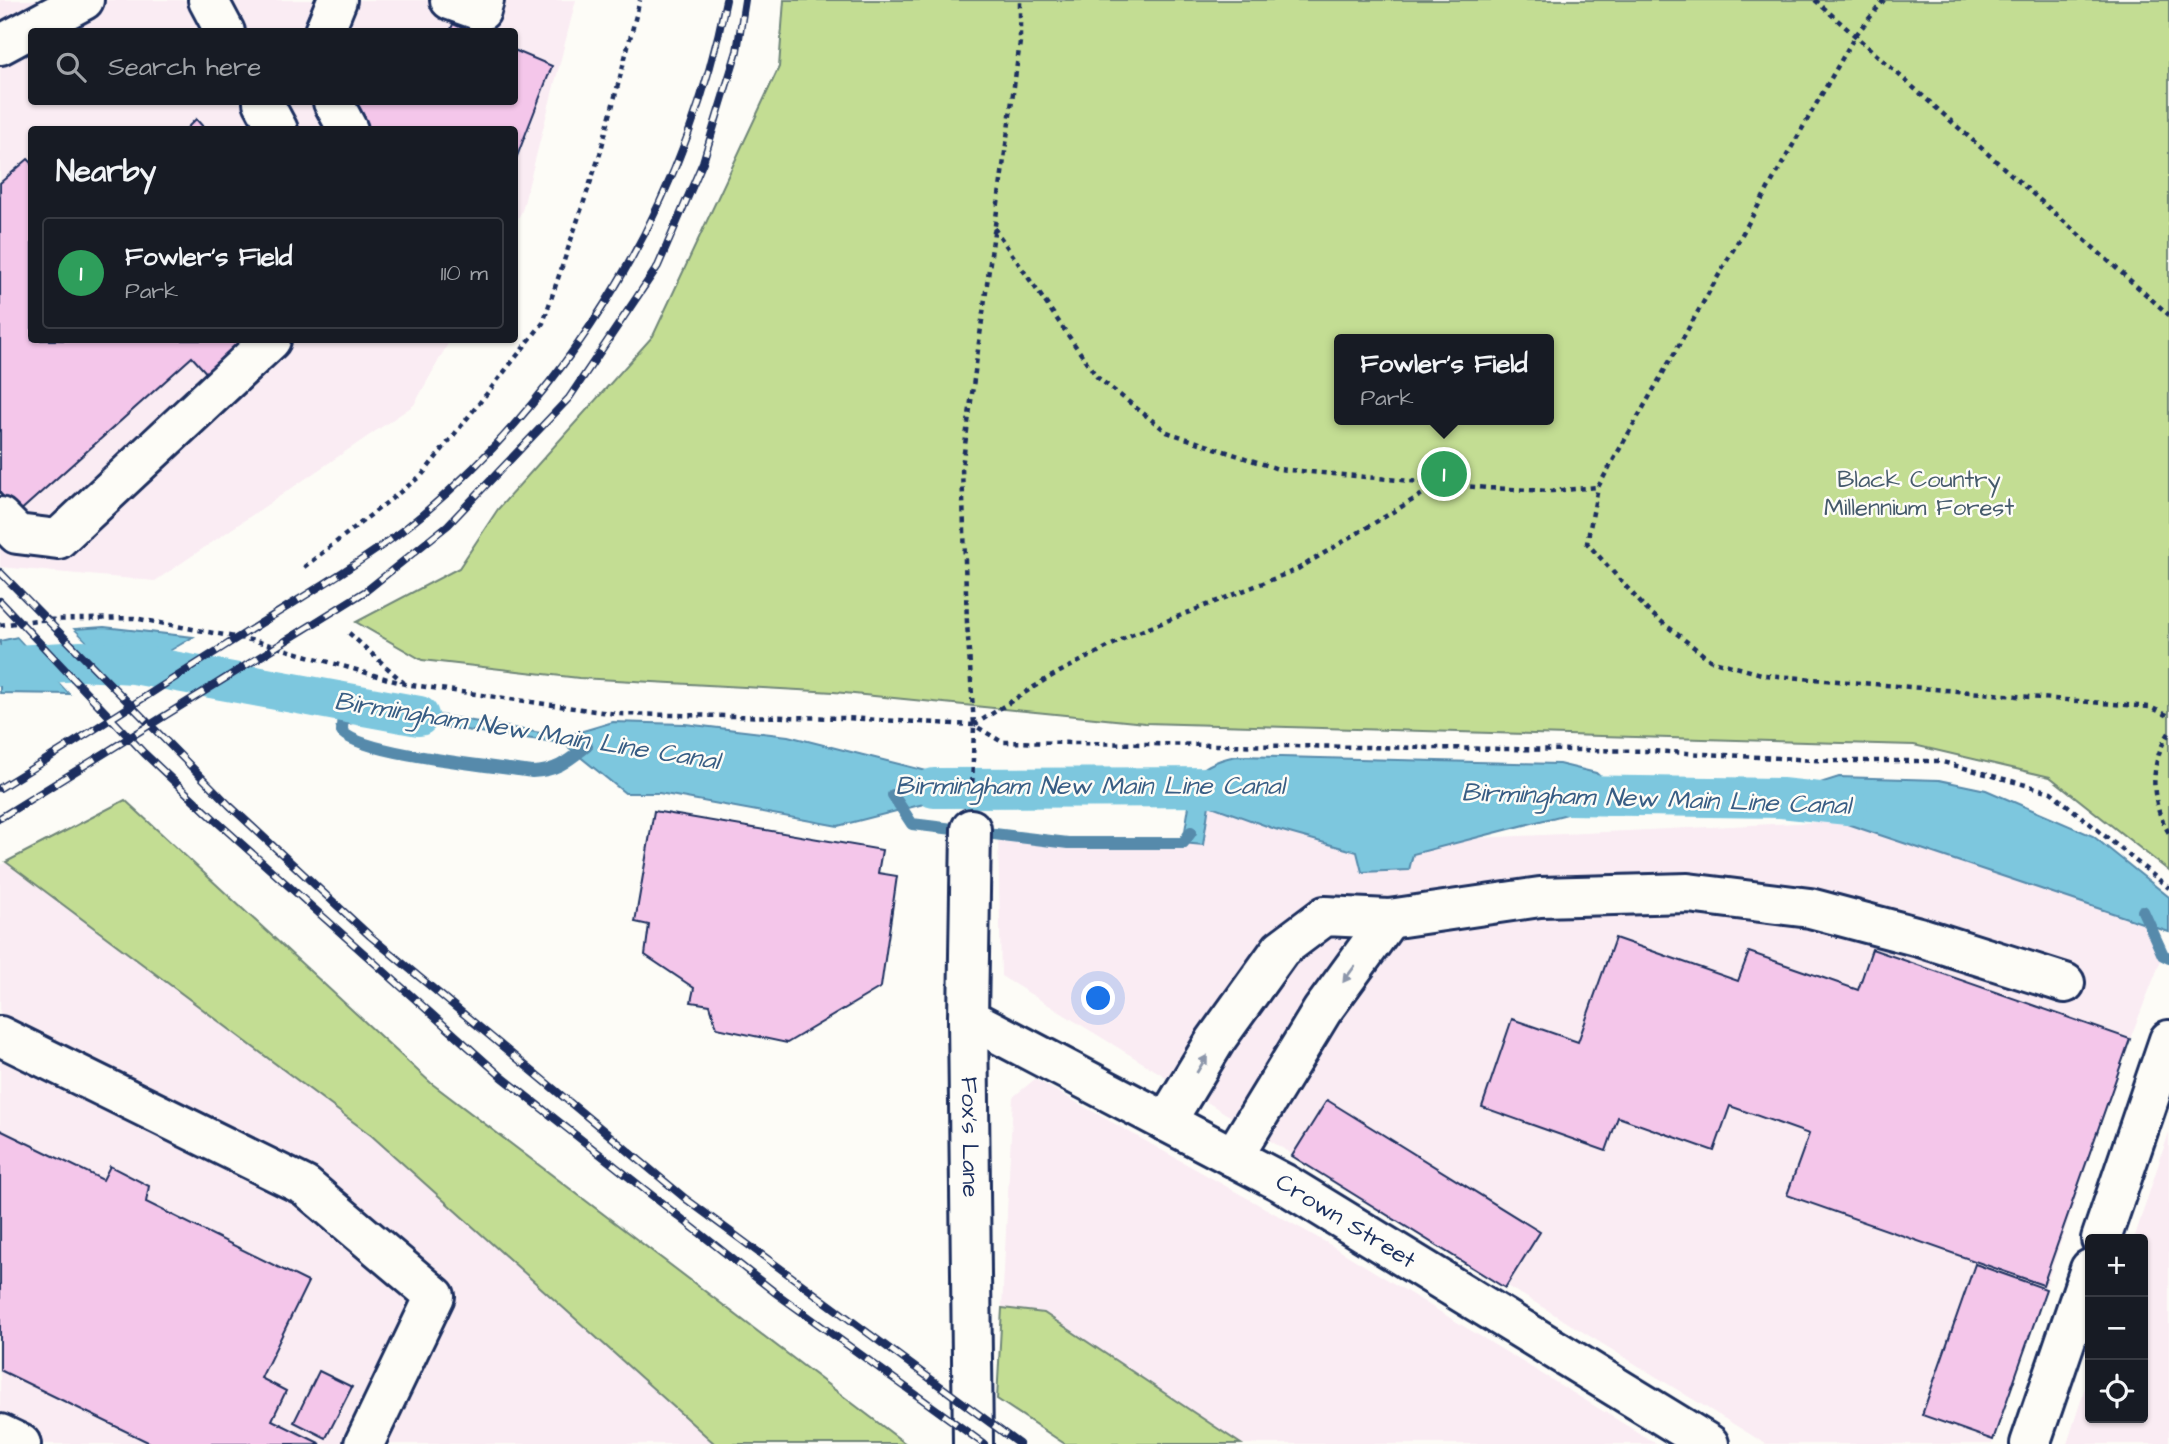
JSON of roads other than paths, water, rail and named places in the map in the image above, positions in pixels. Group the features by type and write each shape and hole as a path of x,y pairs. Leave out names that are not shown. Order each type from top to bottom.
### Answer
{"street":[{"path":"32,28 84,0"},
{"path":"208,0 223,28"},
{"path":"326,28 338,0"},
{"path":"450,0 481,11 484,0"},
{"path":"0,45 28,30"},
{"path":"265,105 276,126"},
{"path":"335,105 346,126"},
{"path":"0,517 16,534 58,539 268,343"},
{"name":"Fox's Lane","path":"971,829 968,1018 973,1444"},
{"path":"1166,1122 1215,1041 1281,949 1325,916 1390,919 1540,897 1688,892 1810,908 1923,938 2065,983"},
{"path":"1233,1157 1322,1011 1390,919"},
{"name":"Crown Street","path":"968,1018 1283,1183 1709,1444"},
{"path":"0,1036 305,1186 435,1297 364,1444"},
{"path":"2103,1234 2169,1040"},
{"path":"2030,1444 2085,1284"},
{"path":"0,1434 21,1444"}],"water":[{"path":"104,627 193,637 123,679 74,629"},
{"path":"17,637 70,694 0,693 0,641"},
{"path":"375,698 394,707 563,737 613,722 685,724 788,736 990,787 838,826 659,793 625,793 563,743 374,718 336,727"},
{"path":"1237,756 1559,764 1596,773 1622,796 1575,812 1413,854 1409,870 1362,872 1357,852 1275,829 1209,805 1203,845 1183,843 1191,794 1187,785 1209,765"},
{"path":"1839,777 1939,780 1986,790 2093,836 2169,897 2169,932 1838,821 1794,799 1804,788"}],"waterway":[{"name":"Birmingham New Main Line Canal","path":"0,666 81,661 134,664 419,716"},
{"path":"343,702 342,732 355,740 402,753 532,772 568,761 587,746"},
{"name":"Birmingham New Main Line Canal","path":"934,788 1243,787"},
{"path":"893,795 912,824 1068,843 1183,843 1191,832"},
{"name":"Birmingham New Main Line Canal","path":"1568,795 1781,798 1848,805"},
{"path":"2143,911 2163,955 2169,958"}],"railway":[{"path":"0,788 404,530 478,463 530,407 576,346 618,283 653,216 684,146 708,74 726,0"},
{"path":"0,818 366,591 448,525 569,398 658,266 703,162 737,51 745,0"},
{"path":"0,572 229,805 370,936 686,1199 1019,1444"},
{"path":"0,601 144,753 502,1077 777,1294 984,1444"}],"place":[{"name":"Fowler's Field","path":"1444,474"}],"park label":[{"name":"Black Country Millennium Forest","path":"1919,494"}]}
